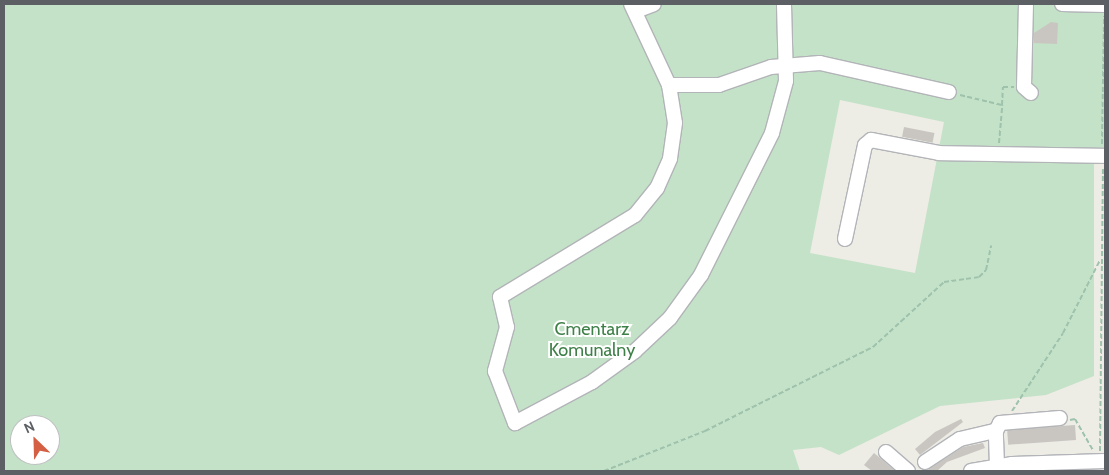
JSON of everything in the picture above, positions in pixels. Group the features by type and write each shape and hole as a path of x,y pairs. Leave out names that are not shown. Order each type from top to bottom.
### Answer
{"street":[{"path":"654,4 633,8 669,85 673,142 666,171 646,203 623,223 500,297 507,327 495,371 515,423 612,369 658,332 688,295 765,152 780,106 787,65 784,4"},
{"path":"1026,4 1027,90"},
{"path":"1062,4 1105,5"},
{"path":"669,85 718,84 787,65 838,66 949,92"},
{"path":"845,239 864,145 871,140 939,153 1104,156"},
{"path":"925,462 960,438 1001,426 1063,419"},
{"path":"998,466 1001,426"},
{"path":"886,452 908,471"},
{"path":"971,471 998,466 1105,461"}],"path":[{"path":"1063,419 1075,420 1096,455 1100,454 1105,5"},
{"path":"985,155 985,149 998,147 1003,87 1027,90"},
{"path":"949,92 1002,105"},
{"path":"604,471 705,431 873,347 944,282 979,277 986,270 991,246"},
{"path":"1001,426 1063,332 1101,260"}],"green space":[{"name":"Cmentarz Komunalny","path":"4,4 1105,4 1105,162 1094,162 1094,376 1046,395 940,406 839,455 821,447 793,450 800,471 4,471","holes":["840,100 944,122 915,273 810,253"]}],"building":[{"path":"1051,22 1058,23 1057,44 1034,43 1034,33"},
{"path":"904,127 934,133 933,143 902,137"},
{"path":"961,419 963,422 920,455 915,449 935,432"},
{"path":"1075,425 1076,440 1008,445 1007,430"},
{"path":"983,443 985,448 947,462 937,471 926,471 963,447"},
{"path":"874,453 895,471 872,471 864,465"}],"tram line":[{"path":"1105,254 1105,325"}]}
